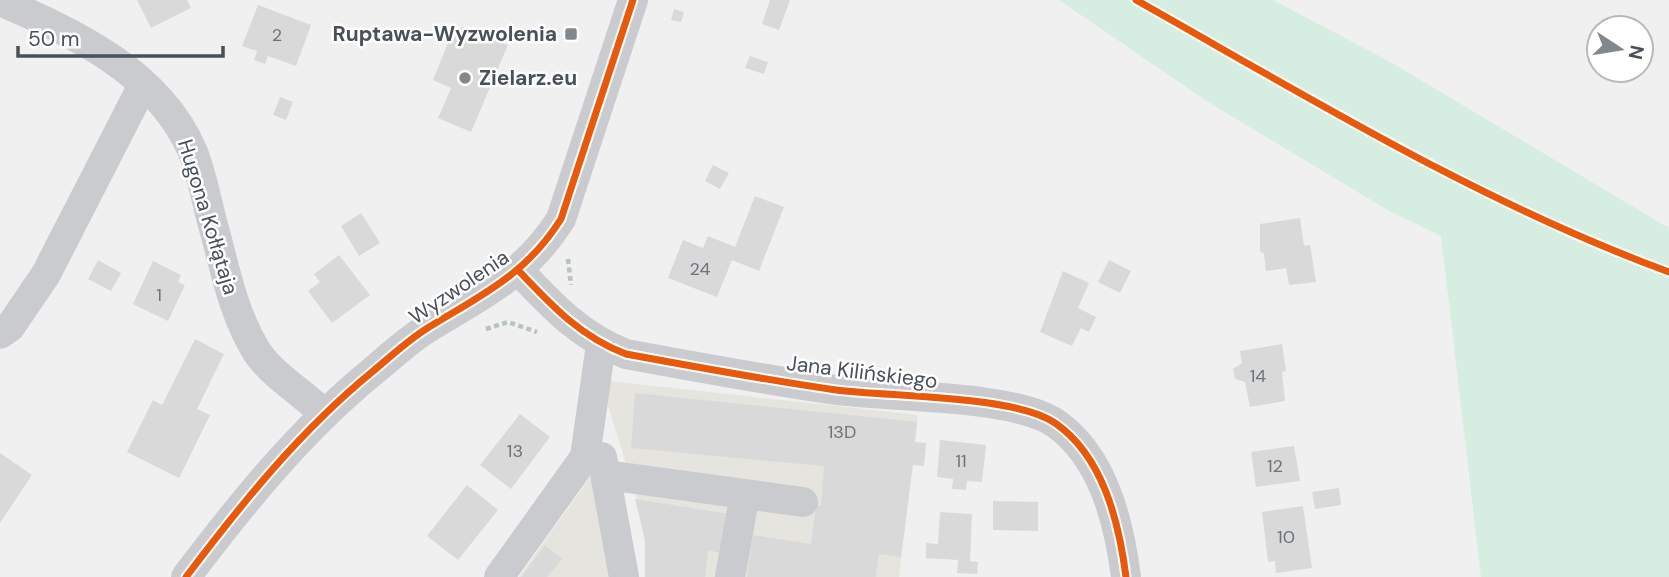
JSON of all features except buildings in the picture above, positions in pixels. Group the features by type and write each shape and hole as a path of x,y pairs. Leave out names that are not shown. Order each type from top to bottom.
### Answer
{"street":[{"name":"Wyzwolenia","path":"186,577 225,526 323,413 425,330 492,292 519,271 549,237 561,219 633,0"},
{"name":"Hugona Kołłątaja","path":"0,1 70,33 120,64 144,85 178,123 193,153 237,314 259,355 323,413"},
{"path":"0,334 17,317 46,274 144,85"},
{"name":"Jana Kilińskiego","path":"519,271 574,327 600,344 653,359 837,390 1023,408 1053,422 1074,438 1108,493 1122,542 1126,577"},
{"path":"499,577 585,457 600,344"},
{"path":"592,401 624,577"},
{"path":"606,475 803,502"},
{"path":"730,577 745,494"}],"path":[{"path":"483,330 508,321 543,335"}],"shaded area":[{"path":"600,380 918,415 899,577 648,577 642,515"},
{"path":"596,469 610,577 519,577"}],"green space":[{"path":"1059,0 1273,0 1387,60 1669,228 1669,577 1481,577 1441,236 1389,211 1208,102"}],"cycle path":[{"path":"186,577 273,469 320,419 419,334 501,283 547,239 561,219 633,0"},
{"path":"1136,0 1397,147 1531,214 1599,245 1669,272"},
{"path":"519,271 555,308 581,329 626,354 836,390 982,402 1036,414 1055,423 1072,437 1097,472 1119,534 1126,577"}],"place":[{"name":"Ruptawa-Wyzwolenia","path":"571,34"},
{"name":"Zielarz.eu","path":"465,78"}]}
